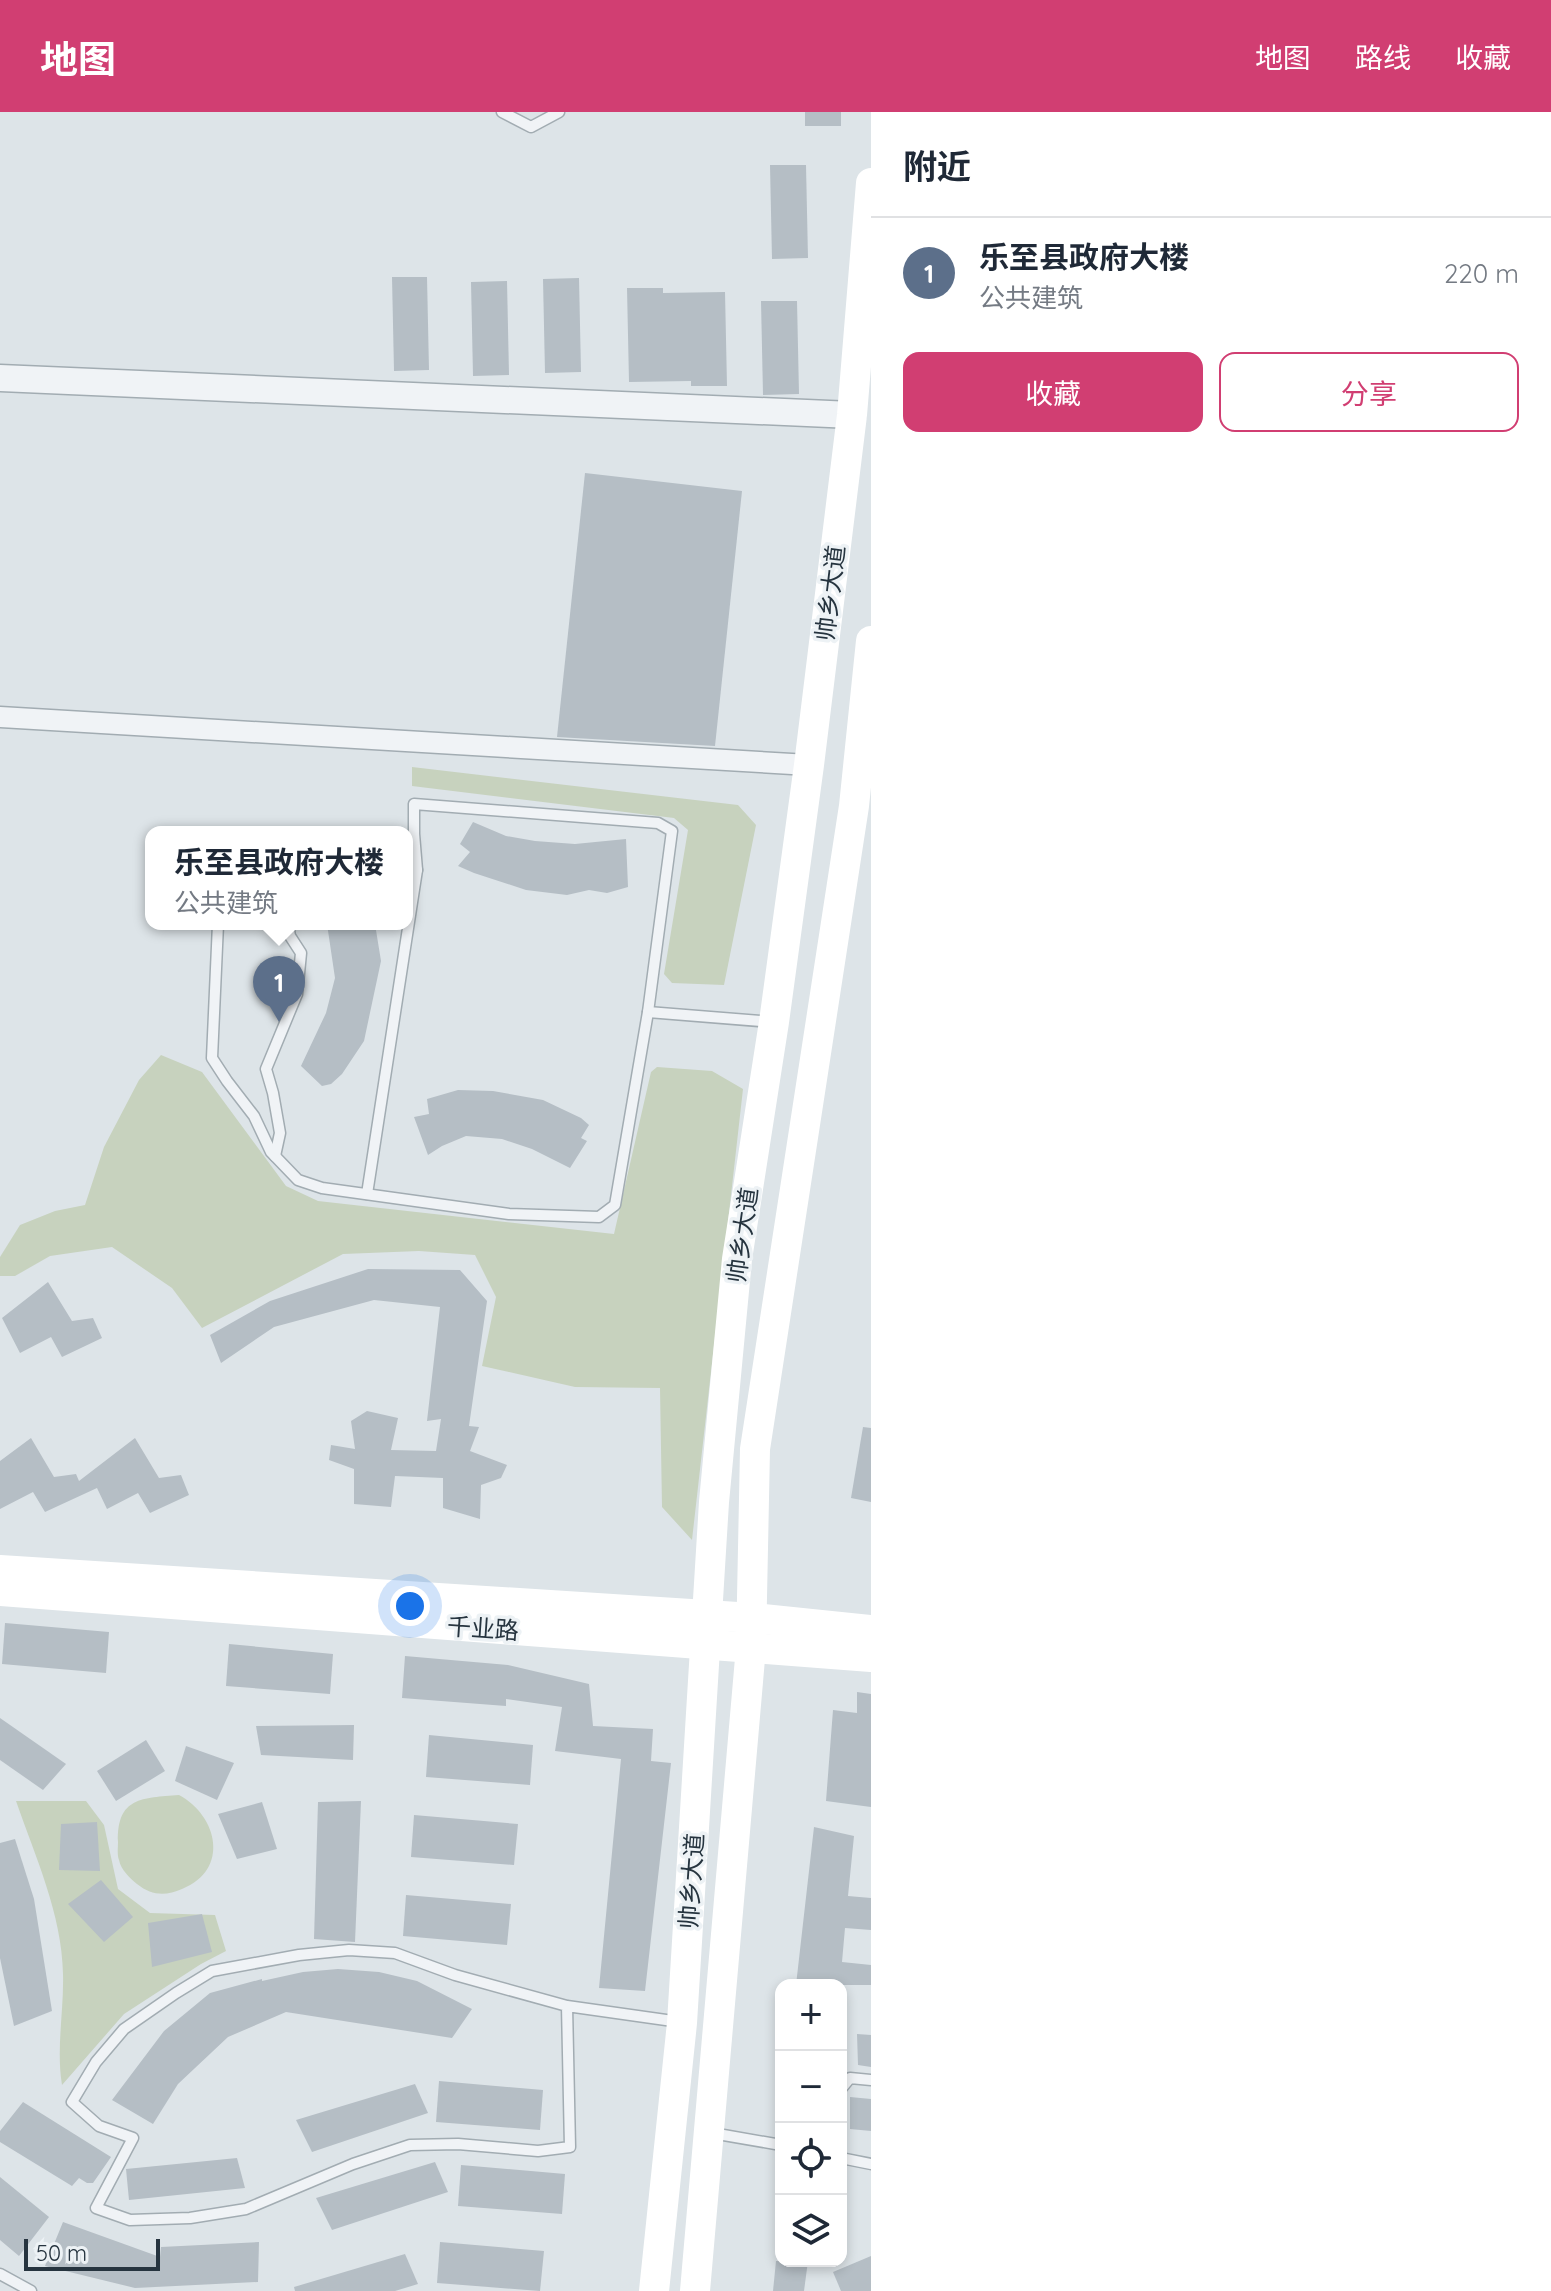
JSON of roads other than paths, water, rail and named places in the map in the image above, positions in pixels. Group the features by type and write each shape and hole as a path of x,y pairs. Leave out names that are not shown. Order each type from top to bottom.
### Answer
{"main road":[{"name":"帅乡大道","path":"654,2291 682,2023 714,1502 737,1259 774,1022 809,765 852,415 871,183"},
{"name":"帅乡大道","path":"695,2291 752,1633 755,1449 862,807 871,641"},
{"name":"千业路","path":"0,1570 706,1630"},
{"name":"千业路","path":"0,1591 752,1633 871,1630"},
{"name":"千业路","path":"752,1633 871,1657"}],"street":[{"path":"0,378 852,415"},
{"path":"0,717 809,765"}],"lane":[{"path":"502,112 531,127 559,112"},
{"path":"218,930 212,1058 254,1116 271,1152 298,1180 322,1188 509,1214 599,1217 615,1205 648,1012 672,831 658,823 414,804 413,852"},
{"path":"275,1156 280,1133 266,1069 297,994 301,953 289,930"},
{"path":"367,1194 404,930"},
{"path":"648,1012 774,1022"},
{"path":"567,2006 570,2147 538,2151 458,2144 410,2145 353,2164 246,2209 190,2218 130,2220 96,2208 133,2138 99,2126 72,2102 96,2062 124,2029 212,1971 258,1961 349,1950 395,1953 455,1975 567,2006 682,2023"},
{"path":"847,2082 850,2078 871,2080"},
{"path":"710,2133 775,2144"},
{"path":"847,2159 871,2164"},
{"path":"0,2274 31,2291"}],"place":[{"name":"乐至县政府大楼","path":"279,1022"}]}
